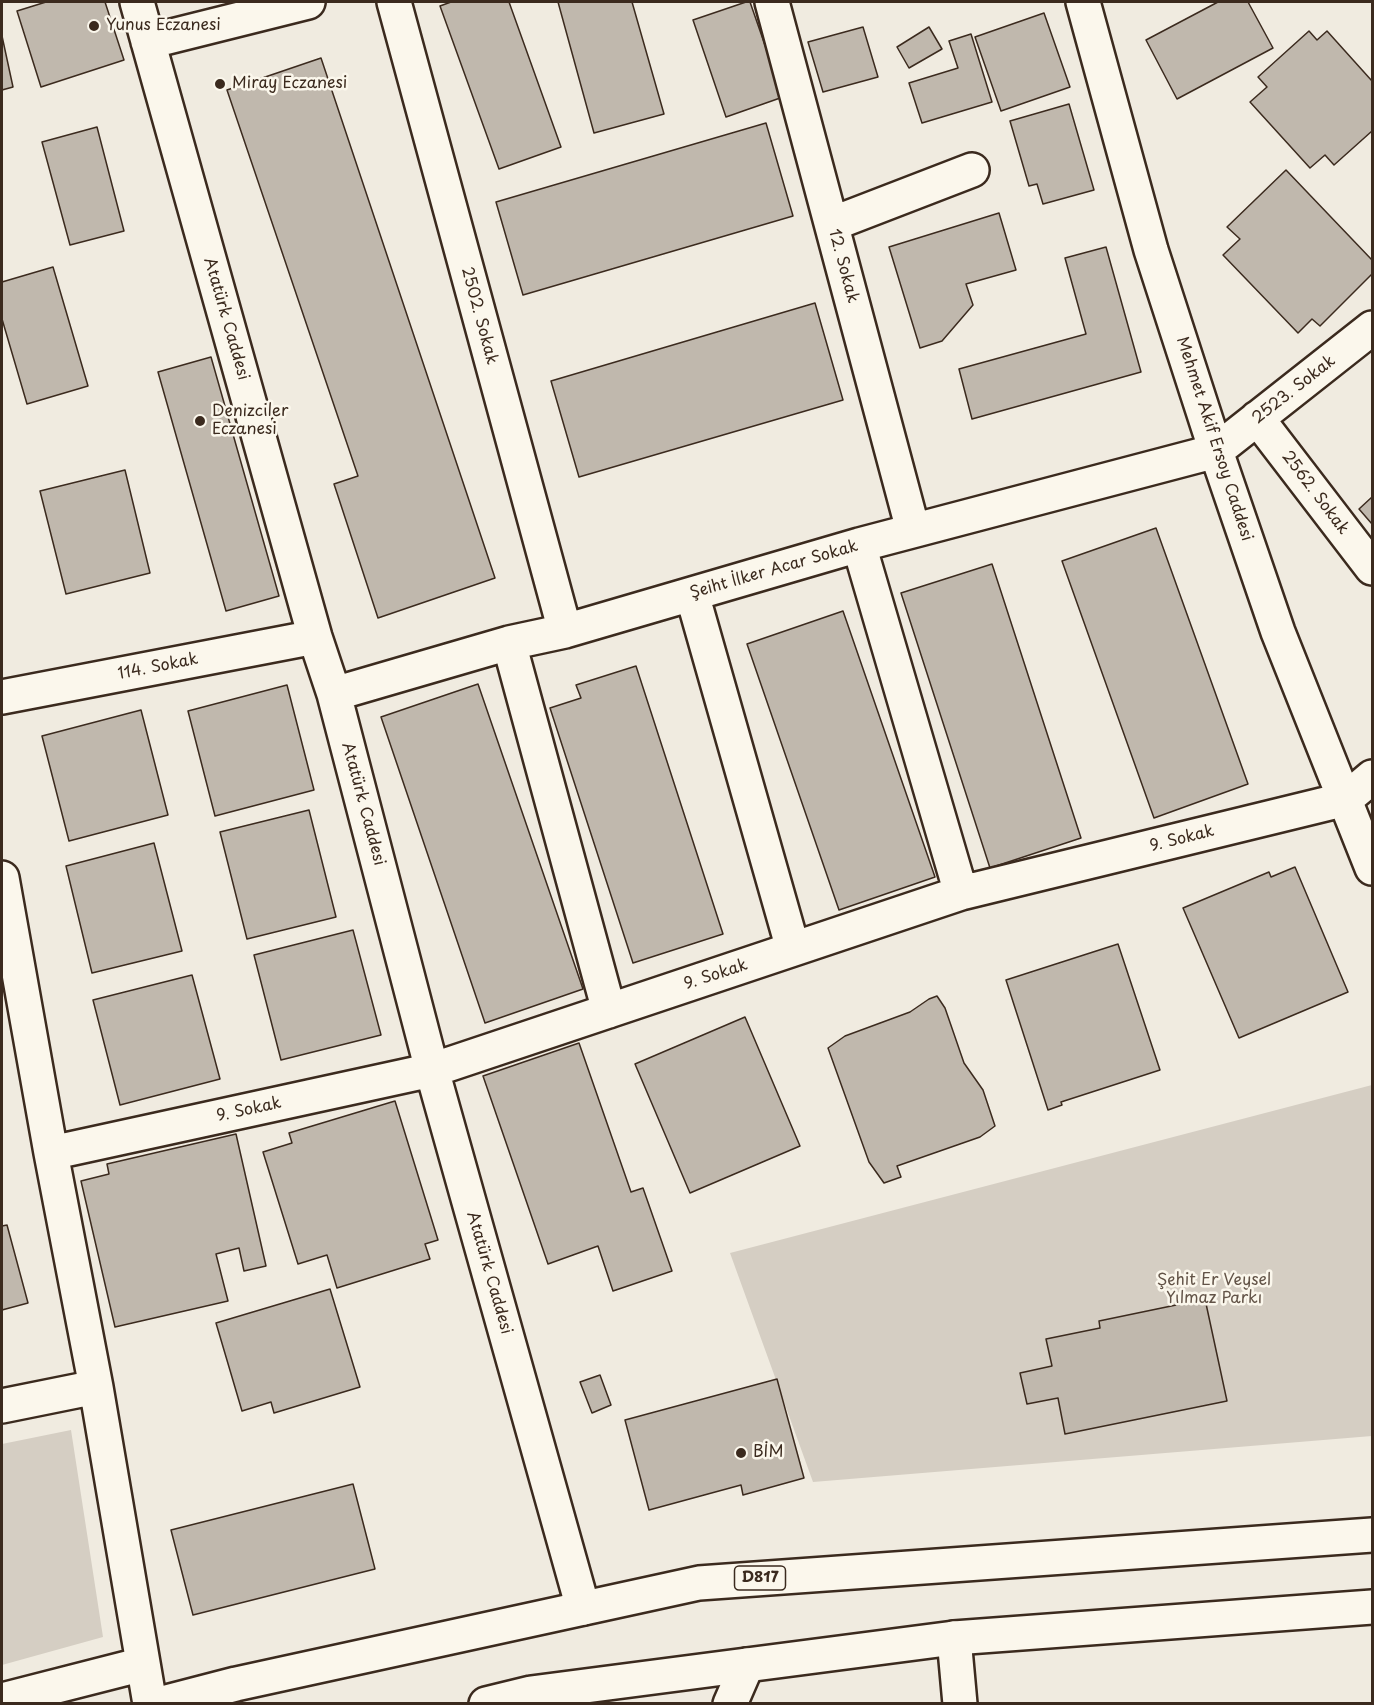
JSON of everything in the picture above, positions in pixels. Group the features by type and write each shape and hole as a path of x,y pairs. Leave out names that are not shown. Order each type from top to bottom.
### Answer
{"main road":[{"name":"Atatürk Caddesi","path":"137,2 315,637 334,694 432,1070 583,1608"},
{"path":"148,42 308,2"},
{"name":"2502. Sokak","path":"394,2 565,631"},
{"name":"12. Sokak","path":"772,2 913,530"},
{"name":"Mehmet Akif Ersoy Caddesi","path":"1083,2 1151,250 1216,451 1278,632 1372,868"},
{"path":"832,224 972,170"},
{"name":"2523. Sokak","path":"1216,451 1372,328"},
{"name":"2562. Sokak","path":"1257,418 1372,568"},
{"name":"Şeiht İlker Acar Sokak","path":"334,694 509,643 565,631 913,530 1216,451"},
{"path":"859,545 962,893"},
{"path":"692,594 793,950"},
{"name":"114. Sokak","path":"2,697 315,637"},
{"path":"509,643 609,1011"},
{"name":"9. Sokak","path":"51,1153 432,1070 962,893 1346,799 1372,777"},
{"path":"2,878 96,1387 150,1704"},
{"path":"2,1406 96,1387"},
{"name":"D817","path":"159,1704 236,1684 699,1583 1372,1535"},
{"path":"486,1704 531,1693 954,1638 1372,1608"},
{"path":"954,1638 960,1704"},
{"path":"2,1700 144,1664"},
{"path":"730,1704 747,1665"}],"green space":[{"name":"Şehit Er Veysel Yılmaz Parkı","path":"1372,1085 1372,1436 813,1482 730,1253"},
{"path":"71,1430 103,1637 2,1665 2,1444"}],"building":[{"path":"46,2 105,2 124,60 41,87 17,11"},
{"path":"451,2 509,2 561,147 499,169 440,6"},
{"path":"558,2 632,2 664,114 594,133"},
{"path":"750,2 783,97 726,117 693,20"},
{"path":"1218,2 1248,2 1273,48 1177,99 1146,40"},
{"path":"1044,13 1070,87 1001,111 975,37"},
{"path":"863,27 878,77 823,92 808,42"},
{"path":"929,27 942,49 909,68 897,47"},
{"path":"1309,31 1317,40 1327,31 1372,81 1372,131 1334,165 1325,155 1310,168 1250,102 1267,87 1258,77"},
{"path":"971,34 992,102 922,123 909,83 958,68 949,41"},
{"path":"2,36 13,87 2,90"},
{"path":"321,58 495,578 378,618 334,484 358,476 227,90"},
{"path":"1069,104 1094,190 1043,204 1037,184 1029,186 1010,121"},
{"path":"766,123 793,216 523,295 496,202"},
{"path":"97,127 124,231 70,245 42,142"},
{"path":"1286,170 1372,260 1372,274 1320,326 1312,319 1298,333 1223,255 1240,239 1227,227"},
{"path":"999,213 1016,270 966,284 973,305 942,341 920,348 889,247"},
{"path":"1106,247 1141,372 972,419 959,369 1086,334 1065,258"},
{"path":"53,267 88,386 27,404 2,319 2,282"},
{"path":"815,303 843,400 579,477 551,381"},
{"path":"211,357 279,596 226,611 158,372"},
{"path":"125,470 150,573 66,594 40,491"},
{"path":"1372,497 1372,524 1359,509"},
{"path":"1156,528 1248,784 1154,818 1062,561"},
{"path":"992,564 1081,838 990,868 901,593"},
{"path":"843,611 935,877 839,910 747,644"},
{"path":"636,666 723,934 633,963 550,708 581,698 576,685"},
{"path":"478,684 583,989 485,1023 381,717"},
{"path":"287,685 314,790 215,816 188,711"},
{"path":"141,710 168,815 69,841 42,736"},
{"path":"309,810 336,917 247,939 220,832"},
{"path":"154,843 182,951 92,973 66,866"},
{"path":"1295,867 1348,992 1239,1038 1183,908 1269,872 1271,877"},
{"path":"353,930 381,1035 281,1060 254,955"},
{"path":"1118,944 1160,1070 1061,1102 1062,1105 1048,1110 1006,980"},
{"path":"192,975 220,1079 120,1105 93,1000"},
{"path":"937,996 945,1008 964,1063 983,1090 995,1126 980,1137 897,1166 901,1177 884,1183 869,1162 828,1048 845,1036 910,1012"},
{"path":"745,1017 800,1146 690,1193 635,1064"},
{"path":"579,1043 631,1192 643,1188 672,1271 613,1291 598,1246 548,1264 483,1076"},
{"path":"395,1101 438,1240 425,1244 430,1259 337,1288 327,1255 298,1264 263,1152 292,1143 289,1133"},
{"path":"236,1134 266,1266 244,1271 239,1248 216,1254 228,1301 115,1327 81,1181 109,1174 107,1164"},
{"path":"7,1225 28,1303 2,1310 2,1226"},
{"path":"330,1289 360,1387 274,1413 271,1402 242,1411 216,1323"},
{"path":"1205,1299 1227,1401 1065,1434 1058,1398 1027,1404 1020,1373 1052,1366 1046,1339 1100,1328 1099,1321"},
{"path":"600,1375 611,1405 592,1413 580,1382"},
{"path":"777,1379 804,1478 743,1495 741,1485 649,1510 625,1420"},
{"path":"353,1484 375,1569 193,1615 171,1530"}],"place":[{"name":"Yunus Eczanesi","path":"94,26"},
{"name":"Miray Eczanesi","path":"220,84"},
{"name":"Denizciler Eczanesi","path":"200,421"},
{"name":"BİM","path":"741,1453"}]}
